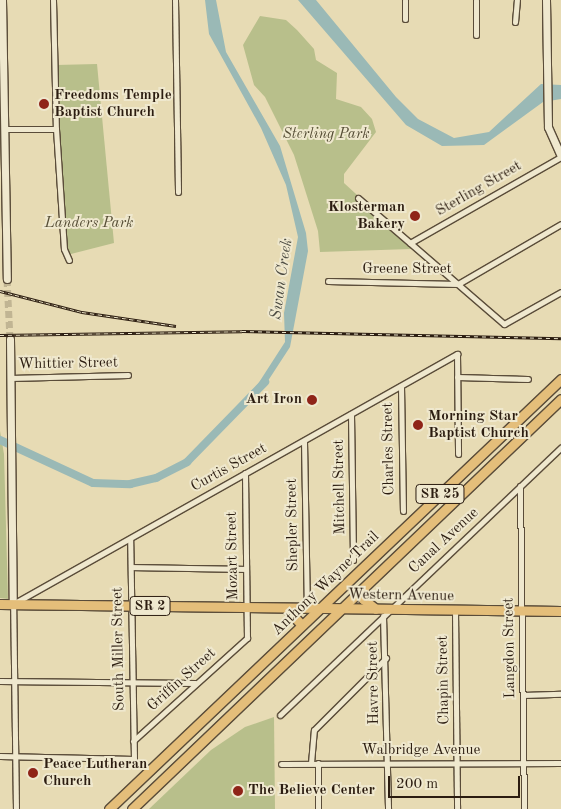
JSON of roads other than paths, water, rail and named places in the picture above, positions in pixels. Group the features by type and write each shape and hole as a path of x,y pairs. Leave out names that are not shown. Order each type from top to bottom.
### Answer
{"main road":[{"name":"Anthony Wayne Trail","path":"109,809 561,379"},
{"name":"Anthony Wayne Trail","path":"132,809 364,589 561,398"},
{"path":"364,589 363,599 376,610"},
{"name":"Western Avenue","path":"0,604 343,609 376,610 387,613 561,611"},
{"path":"286,608 302,625"}],"street":[{"path":"2,0 3,182 7,279"},
{"path":"53,0 56,129 64,249 69,260"},
{"path":"175,0 178,192"},
{"path":"405,0 405,19"},
{"path":"476,0 476,35"},
{"path":"514,22 517,0"},
{"path":"546,0 549,134 561,156"},
{"path":"4,129 56,129"},
{"name":"Sterling Street","path":"410,243 561,156"},
{"path":"358,198 504,324 561,292"},
{"name":"Greene Street","path":"328,281 458,284 561,224"},
{"path":"10,340 16,809"},
{"name":"Curtis Street","path":"13,604 456,354 457,377"},
{"name":"Whittier Street","path":"10,378 128,375"},
{"path":"458,454 457,377 528,379"},
{"name":"Charles Street","path":"401,386 403,511"},
{"name":"Mitchell Street","path":"351,414 353,560"},
{"name":"Shepler Street","path":"304,441 307,609"},
{"name":"Canal Avenue","path":"280,715 560,448"},
{"name":"Mozart Street","path":"245,473 247,638"},
{"name":"Langdon Street","path":"520,486 524,809"},
{"name":"South Miller Street","path":"15,756 134,759 130,539"},
{"path":"130,567 246,569"},
{"name":"Chapin Street","path":"456,611 457,809"},
{"name":"Havre Street","path":"387,613 388,809"},
{"name":"Griffin Street","path":"133,741 247,638"},
{"path":"311,763 314,730 386,658"},
{"path":"0,681 196,683"},
{"path":"523,695 561,694"},
{"path":"0,756 15,756"},
{"path":"318,763 318,809"},
{"name":"Walbridge Avenue","path":"281,764 457,765 561,763"}],"water":[{"path":"205,0 216,0 226,52 280,146 306,233 308,251 290,347 262,390 256,387 285,342 284,313 298,237 286,185 261,128 209,34"},
{"path":"298,0 316,0 396,97 418,119 454,138 489,132 541,84 561,85 561,99 543,102 484,145 442,146 406,125"}],"waterway":[{"name":"Swan Creek","path":"0,440 93,483 130,484 156,478 187,462 265,382"}],"tunnel":[{"path":"7,279 10,339"}],"railway":[{"path":"0,291 82,312 176,326"},
{"path":"0,335 242,331 561,338"}],"place":[{"name":"Freedoms Temple Baptist Church","path":"44,104"},
{"name":"Klosterman Bakery","path":"415,216"},
{"name":"Art Iron","path":"312,400"},
{"name":"Morning Star Baptist Church","path":"418,425"},
{"name":"Peace Lutheran Church","path":"33,773"},
{"name":"The Believe Center","path":"238,791"}],"park label":[{"name":"Sterling Park","path":"326,135"},
{"name":"Landers Park","path":"89,224"}]}
